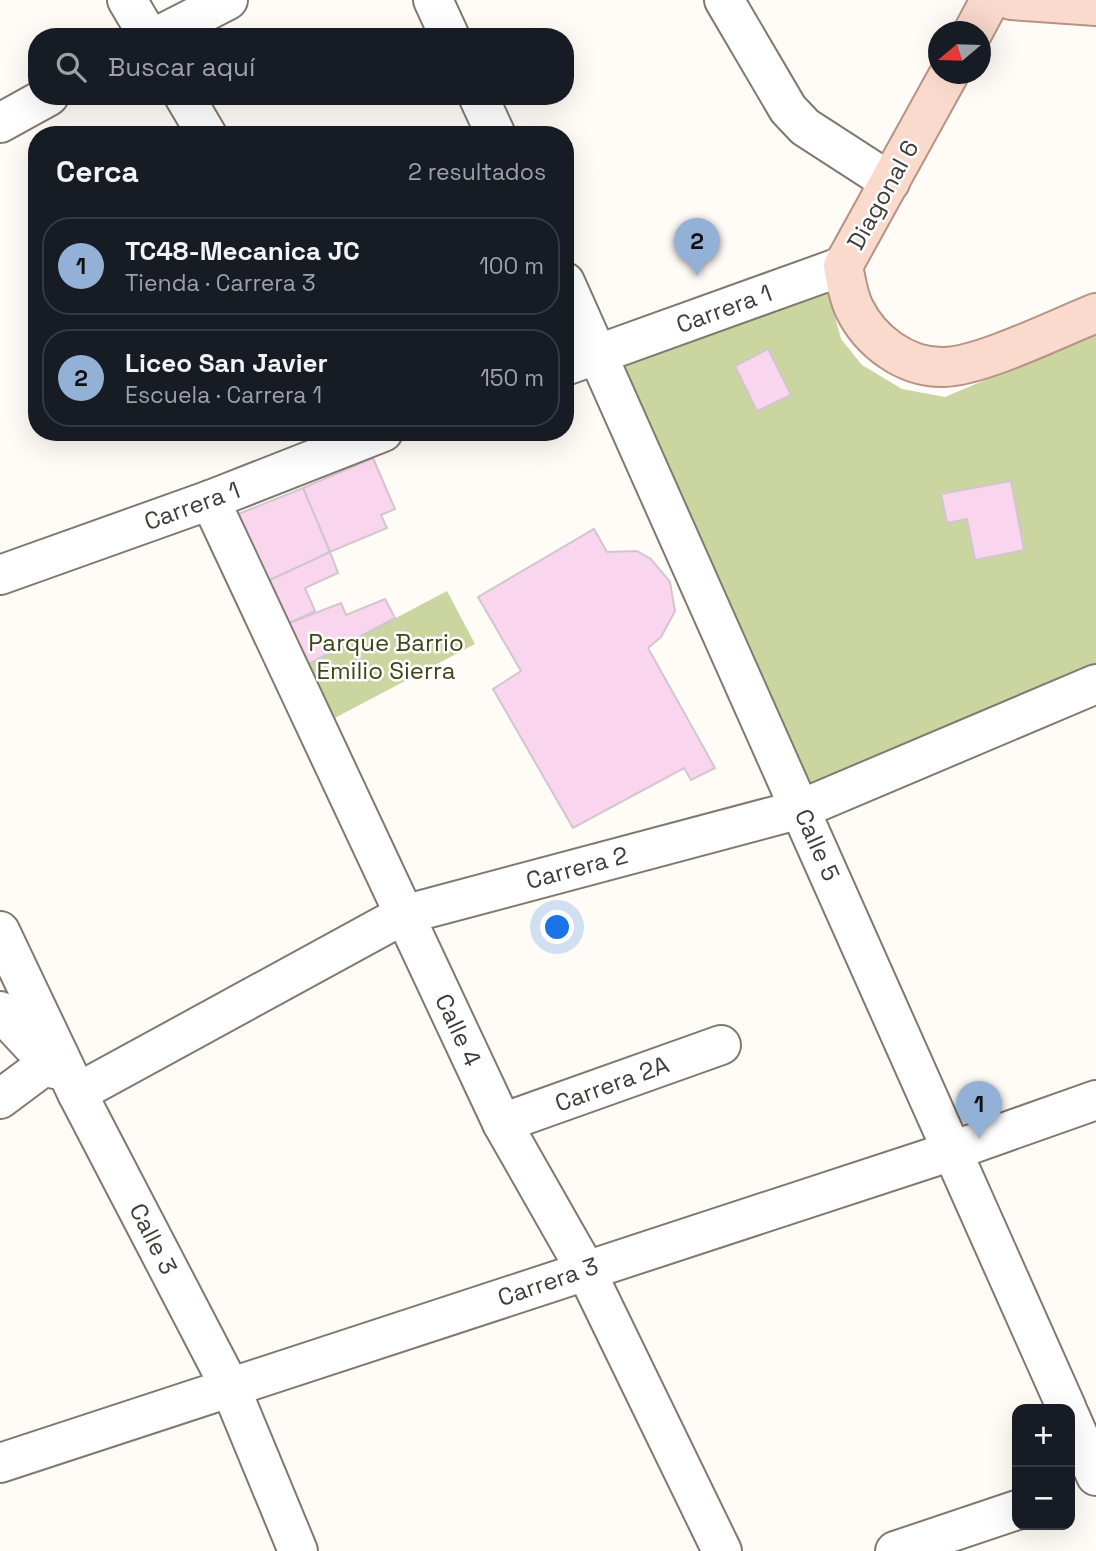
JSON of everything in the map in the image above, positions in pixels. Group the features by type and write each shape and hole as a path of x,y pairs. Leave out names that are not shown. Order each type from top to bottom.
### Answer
{"main road":[{"path":"978,21 990,0"},
{"path":"1011,0 1096,6"},
{"name":"Diagonal 6","path":"944,84 843,266 853,306 869,334 888,350 910,360 942,368 969,364 1096,313"}],"street":[{"path":"127,0 144,28"},
{"path":"174,28 228,0"},
{"path":"433,0 446,28"},
{"path":"724,0 788,109 805,127 890,182"},
{"path":"0,123 33,105"},
{"path":"189,105 202,126"},
{"path":"482,105 492,126"},
{"name":"Carrera 1","path":"582,360 843,266"},
{"name":"Calle 5","path":"574,323 582,360 801,809 1065,1404"},
{"name":"Carrera 1","path":"0,575 210,500 360,441"},
{"name":"Calle 4","path":"210,500 502,1124 585,1269 722,1551"},
{"name":"Carrera 2","path":"77,1093 403,915 801,809 1096,684"},
{"path":"0,931 54,1059 0,1099"},
{"name":"Calle 3","path":"0,1011 54,1059 77,1093 231,1389 298,1551"},
{"name":"Carrera 2A","path":"502,1124 721,1045"},
{"name":"Carrera 3","path":"0,1463 231,1389 585,1269 952,1151 1096,1100"},
{"path":"1075,1428 1096,1476"},
{"path":"1075,1491 1096,1484"},
{"path":"895,1551 1012,1512"}],"green space":[{"path":"828,291 841,339 862,365 902,389 945,397 1096,333 1096,669 805,790 616,360"},
{"name":"Parque Barrio Emilio Sierra","path":"447,591 475,644 331,720 305,666"}],"building":[{"path":"768,349 791,395 757,411 735,366"},
{"path":"373,458 395,509 381,515 387,528 330,552 303,488"},
{"path":"1011,481 1024,550 975,560 967,519 947,523 941,494"},
{"path":"303,488 330,552 268,581 236,515"},
{"path":"594,529 607,552 637,551 651,559 670,582 675,611 661,637 648,648 715,768 691,780 684,768 573,828 493,689 521,671 478,597"},
{"path":"330,552 338,573 305,588 315,611 287,624 268,581"},
{"path":"385,599 395,618 305,666 287,624 341,603 346,615"}],"place":[{"name":"Liceo San Javier","path":"697,276"},
{"name":"TC48-Mecanica JC","path":"979,1139"}]}
